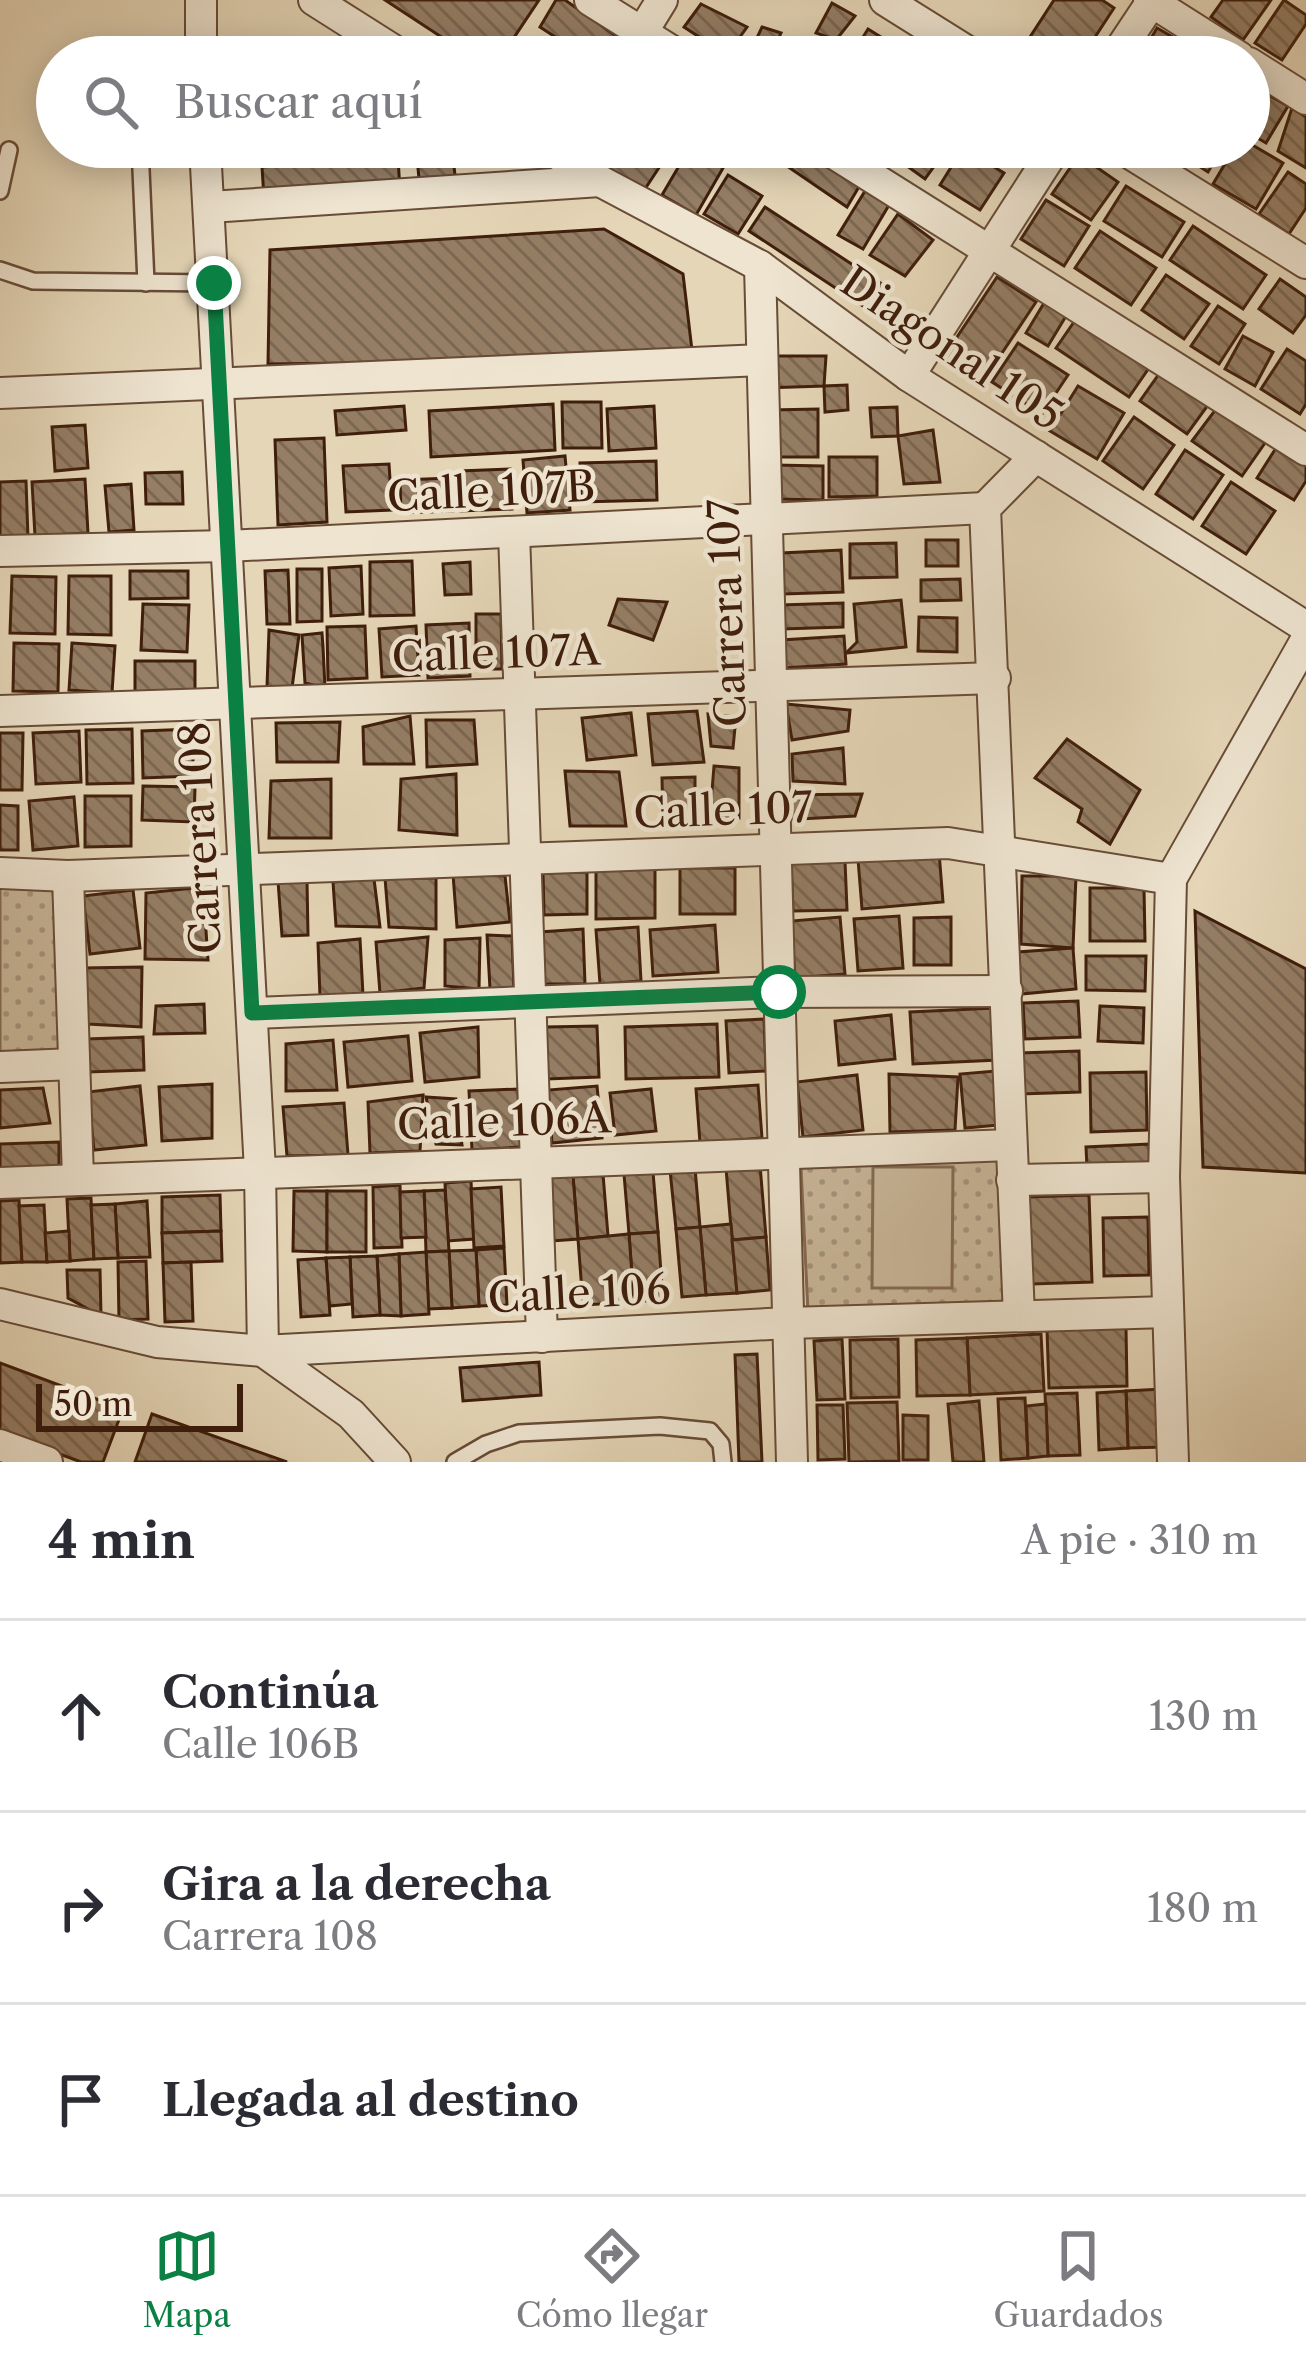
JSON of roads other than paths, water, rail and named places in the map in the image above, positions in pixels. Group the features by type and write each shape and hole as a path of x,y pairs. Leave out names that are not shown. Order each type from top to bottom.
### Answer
{"street":[{"path":"201,0 201,36"},
{"path":"314,0 371,36"},
{"path":"590,0 625,36"},
{"path":"640,36 662,0"},
{"path":"885,0 942,36"},
{"path":"1128,36 1151,1 1206,36"},
{"path":"1270,76 1306,99"},
{"name":"Carrera 108","path":"207,168 260,1171 263,1352"},
{"name":"Diagonal 105","path":"583,168 760,266 909,376 1306,627"},
{"path":"858,168 1306,449"},
{"path":"909,376 1043,168"},
{"path":"1154,168 1306,263"},
{"path":"210,207 600,181"},
{"name":"Carrera 107","path":"760,266 792,1462"},
{"path":"0,393 762,360"},
{"path":"1019,1316 985,508 1036,456"},
{"name":"Calle 107B","path":"0,551 227,546 985,508"},
{"path":"514,533 542,1336"},
{"path":"1173,1462 1164,1177 1171,879 1306,640"},
{"name":"Calle 107A","path":"0,711 995,678"},
{"name":"Calle 107","path":"0,873 68,876 947,843 1171,879"},
{"path":"68,876 78,1178"},
{"path":"252,1013 779,992 1007,991"},
{"path":"0,1066 74,1064"},
{"name":"Calle 106A","path":"0,1183 1011,1145"},
{"path":"1012,1180 1164,1177"},
{"name":"Calle 106","path":"0,1304 157,1342 263,1352 788,1323 1168,1312"},
{"path":"263,1352 351,1414 395,1462"},
{"path":"0,1445 47,1462"}],"lane":[{"path":"0,191 9,150"},
{"path":"141,168 146,283"},
{"path":"0,270 32,281 214,283"},
{"path":"455,1462 486,1444 519,1433 694,1427 710,1430 721,1444 723,1462"},
{"path":"486,1444 493,1462"}]}
